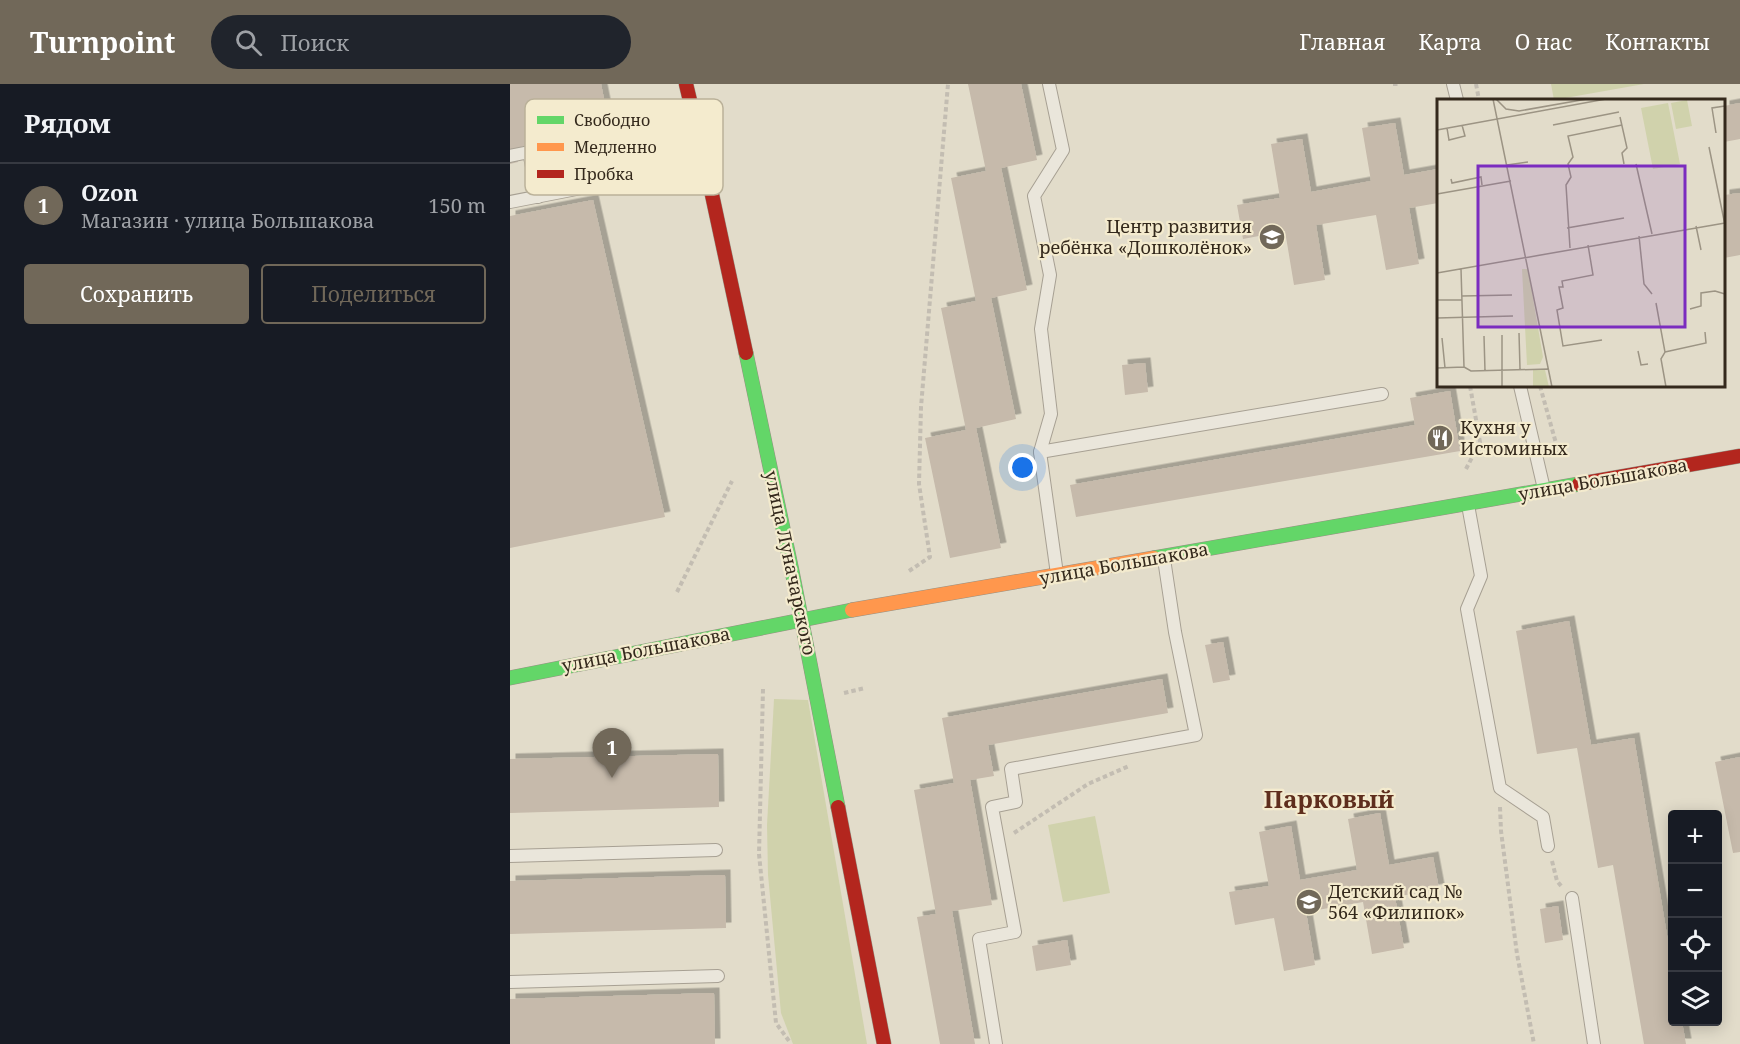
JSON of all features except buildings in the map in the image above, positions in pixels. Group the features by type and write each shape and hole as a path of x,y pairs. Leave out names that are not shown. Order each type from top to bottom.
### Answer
{"street":[{"name":"улица Луначарского","path":"686,84 690,99"},
{"name":"улица Луначарского","path":"712,195 801,619 884,1044"},
{"name":"улица Большакова","path":"510,678 801,619 1740,456"}],"lane":[{"path":"1049,84 1063,150 1034,196 1050,275 1041,328 1051,414 1040,452 1057,576"},
{"path":"1453,84 1457,99"},
{"path":"510,156 525,153"},
{"path":"510,202 548,195"},
{"path":"1520,387 1544,490"},
{"path":"1040,452 1382,394"},
{"path":"1468,502 1481,576 1467,609 1500,788 1543,817 1548,846"},
{"path":"996,1044 979,939 1015,932 992,807 1016,802 1011,769 1196,735 1174,632 1164,557"},
{"path":"510,856 716,850"},
{"path":"1572,898 1594,1044"},
{"path":"510,982 718,976"}],"path":[{"path":"903,574 930,557 919,484 921,407 948,84"},
{"path":"1476,84 1479,99"},
{"path":"1466,469 1480,442 1470,387"},
{"path":"1540,387 1559,454"},
{"path":"677,592 732,482"},
{"path":"837,695 865,688"},
{"path":"763,689 759,854 776,1023 789,1044"},
{"path":"998,843 1088,784 1129,766 1137,746"},
{"path":"1500,788 1500,831 1517,954 1534,1044"}],"green space":[{"path":"1551,84 1644,84 1560,99 1554,99"},
{"path":"774,699 808,700 867,1044 793,1044 781,1013 768,875 767,825"},
{"path":"1095,816 1110,893 1063,902 1048,825"}],"traffic: fast":[{"path":"746,353 838,807"},
{"path":"1154,558 1579,484"},
{"path":"510,678 852,610"}],"traffic: slow":[{"path":"852,610 1154,558"}],"traffic: jam":[{"path":"686,84 690,99"},
{"path":"712,195 746,353"},
{"path":"1579,484 1740,456"},
{"path":"838,807 884,1044"}],"place":[{"name":"Центр развития ребёнка «Дошколёнок»","path":"1272,237"},
{"name":"Кухня у Истоминых","path":"1440,438"},
{"name":"Ozon","path":"612,778"},
{"name":"Детский сад № 564 «Филипок»","path":"1309,902"}],"district":[{"name":"Парковый","path":"1329,800"}]}
